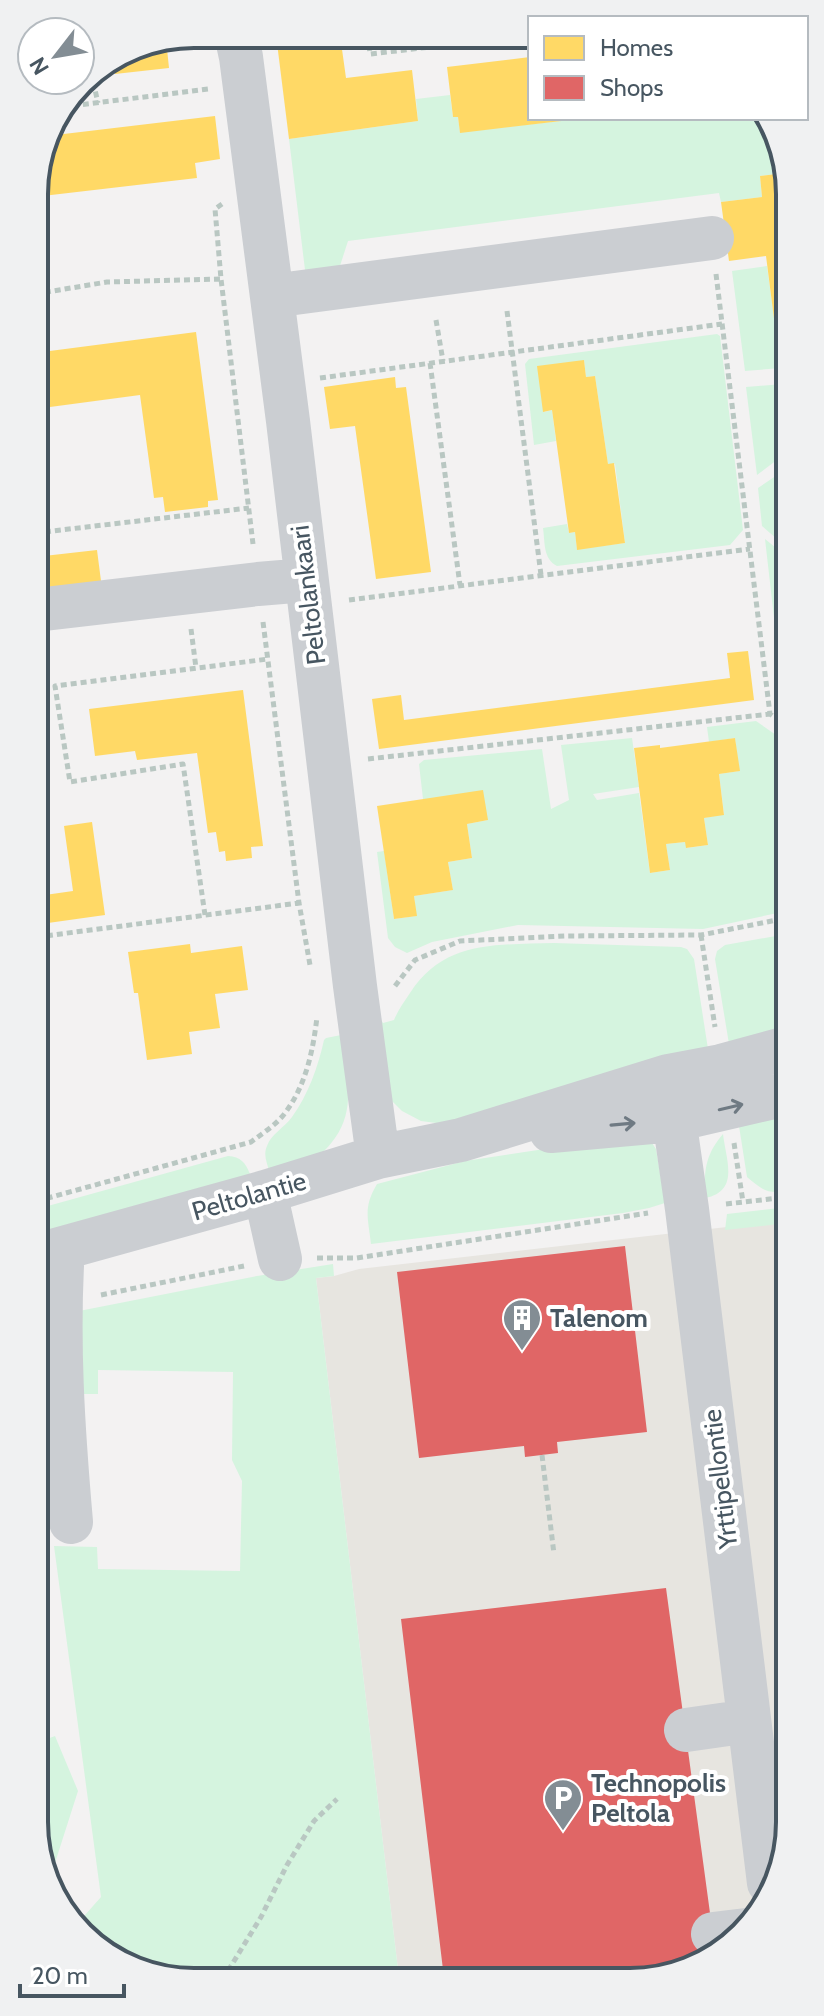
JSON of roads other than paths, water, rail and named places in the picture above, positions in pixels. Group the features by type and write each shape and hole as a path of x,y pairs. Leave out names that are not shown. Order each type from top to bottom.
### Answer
{"street":[{"name":"Peltolankaari","path":"239,48 378,1157"},
{"path":"272,296 712,238"},
{"path":"48,609 306,580"},
{"name":"Peltolantie","path":"50,1252 378,1157 461,1140 668,1076 776,1051"},
{"name":"Yrttipellontie","path":"668,1076 767,1871"},
{"name":"Peltolantie","path":"461,1140 674,1120 776,1097"},
{"path":"265,1192 280,1259"},
{"path":"50,1252 59,1303 62,1413 71,1522"},
{"path":"686,1730 749,1721"}],"place":[{"name":"Talenom","path":"522,1352"},
{"name":"Technopolis Peltola","path":"563,1832"}]}
